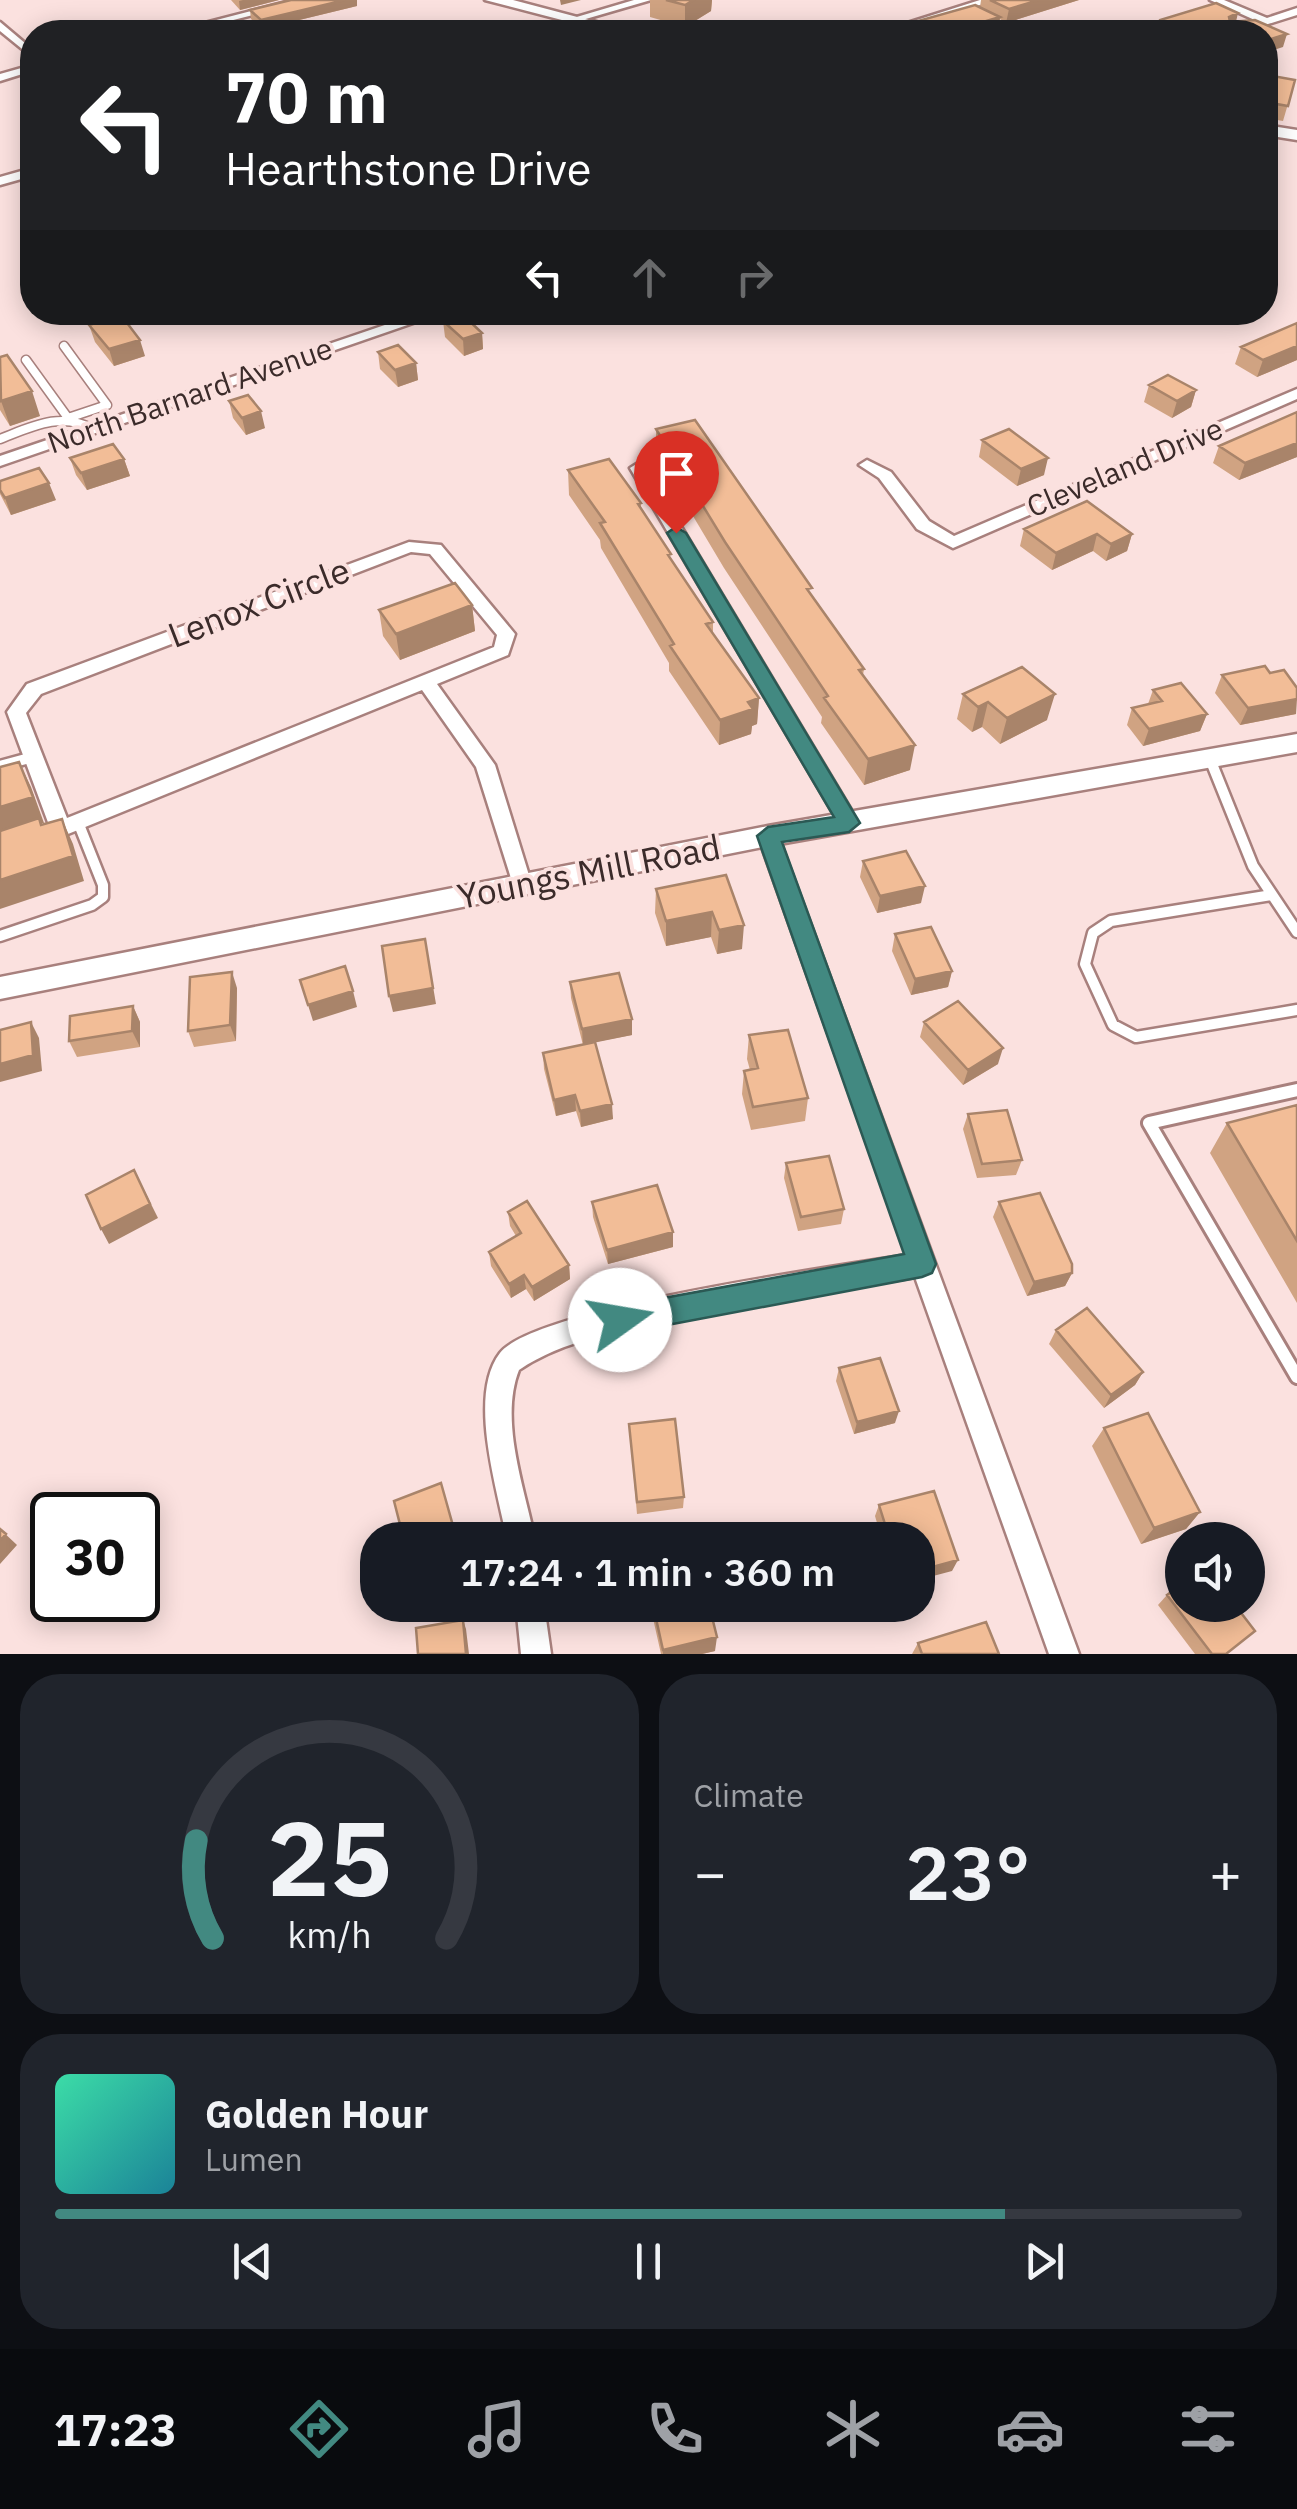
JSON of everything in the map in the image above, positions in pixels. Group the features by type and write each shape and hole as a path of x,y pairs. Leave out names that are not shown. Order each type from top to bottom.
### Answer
{"main road":[{"path":"500,1 557,20"}],"street":[{"path":"225,20 307,0"},
{"path":"591,20 646,0"},
{"path":"924,20 990,0"},
{"path":"1215,0 1264,20"},
{"path":"1269,20 1297,11"},
{"path":"0,25 20,43"},
{"name":"North Barnard Avenue","path":"0,461 400,325"},
{"name":"Cleveland Drive","path":"867,465 884,475 923,525 953,543 1297,394"},
{"path":"638,468 849,823"},
{"name":"Lenox Circle","path":"0,848 70,826 502,651 506,634 435,549 408,547 34,688 16,712 70,826"},
{"path":"426,682 485,766 522,885"},
{"name":"Youngs Mill Road","path":"0,988 768,836 1297,742"},
{"path":"768,836 1064,1654"},
{"path":"518,1522 499,1396 508,1363 520,1350 544,1338 657,1311 922,1264"},
{"path":"532,1622 536,1654"}],"lane":[{"path":"0,438 102,407 107,400 64,346"},
{"path":"26,360 68,418 93,429"},
{"path":"0,766 34,757"},
{"path":"1210,759 1253,866 1297,932"},
{"path":"0,936 92,905 103,896 103,886 70,826"},
{"path":"1272,895 1111,921 1093,933 1085,964 1114,1025 1136,1037 1297,1010"},
{"path":"1297,1090 1148,1123 1297,1376"}],"building":[{"path":"291,0 345,0 261,20 250,10"},
{"path":"666,0 694,0 685,5"},
{"path":"990,0 1039,0 1009,9"},
{"path":"1216,3 1238,13 1230,20 1160,20"},
{"path":"975,5 1000,17 990,20 922,20"},
{"path":"1278,77 1295,80 1288,106 1278,104"},
{"path":"1297,323 1297,346 1263,360 1241,347"},
{"path":"89,325 129,325 140,340 109,349"},
{"path":"447,325 474,325 482,333 463,339"},
{"path":"398,345 416,363 395,370 378,352"},
{"path":"7,355 32,391 1,401 0,357"},
{"path":"1168,375 1196,390 1177,401 1149,385"},
{"path":"248,395 261,411 242,418 229,401"},
{"path":"1297,412 1297,443 1245,463 1219,446"},
{"path":"695,420 812,588 807,589 864,669 859,670 915,745 868,759 824,698 828,696 725,542 656,429"},
{"path":"1009,429 1048,458 1021,469 982,440"},
{"path":"113,444 124,459 81,473 70,458"},
{"path":"609,459 641,503 638,504 671,554 668,555 713,622 706,624 759,698 748,702 753,709 720,720 670,646 674,644 600,523 605,522 568,470"},
{"path":"39,468 49,483 5,498 0,481"},
{"path":"1087,501 1132,534 1111,544 1097,534 1056,553 1024,529"},
{"path":"455,583 472,605 396,634 379,610"},
{"path":"1265,666 1270,673 1284,670 1297,688 1297,699 1248,708 1222,675"},
{"path":"1022,667 1055,694 1007,718 988,702 978,707 963,694"},
{"path":"1181,683 1207,714 1149,729 1132,708 1162,701 1153,690"},
{"path":"19,762 33,797 0,807 0,767"},
{"path":"39,818 41,825 62,819 73,856 0,880 0,831"},
{"path":"906,851 925,886 880,896 863,861"},
{"path":"726,875 744,925 719,930 712,912 666,921 656,889"},
{"path":"931,927 952,971 915,979 895,934"},
{"path":"425,939 433,988 389,996 382,946"},
{"path":"345,966 353,991 308,1005 300,980"},
{"path":"232,972 230,1025 188,1031 190,977"},
{"path":"619,973 632,1019 582,1029 570,982"},
{"path":"958,1001 1003,1048 968,1070 924,1022"},
{"path":"133,1006 132,1031 69,1041 70,1016"},
{"path":"31,1022 33,1055 0,1064 0,1030"},
{"path":"788,1030 808,1098 753,1107 744,1071 758,1068 749,1035"},
{"path":"595,1042 612,1104 580,1111 575,1095 554,1100 543,1053"},
{"path":"1297,1105 1297,1241 1227,1123"},
{"path":"1007,1110 1022,1160 982,1164 968,1114"},
{"path":"829,1156 844,1209 801,1217 786,1163"},
{"path":"134,1170 150,1204 101,1229 86,1195"},
{"path":"657,1185 673,1232 607,1250 592,1202"},
{"path":"1040,1193 1072,1264 1072,1273 1034,1282 999,1202"},
{"path":"527,1201 569,1265 532,1287 524,1275 509,1284 489,1252 521,1233 508,1212"},
{"path":"1087,1308 1143,1372 1111,1395 1056,1330"},
{"path":"880,1358 899,1411 857,1422 839,1368"},
{"path":"1148,1413 1200,1512 1154,1528 1104,1428"},
{"path":"675,1419 684,1497 637,1502 629,1424"},
{"path":"441,1483 452,1522 399,1522 394,1501"},
{"path":"934,1491 958,1560 935,1566 935,1522 884,1522 879,1505"},
{"path":"463,1622 466,1654 418,1654 416,1628"},
{"path":"657,1622 713,1622 717,1637 663,1650"},
{"path":"986,1622 999,1654 922,1654 918,1643"},
{"path":"1188,1622 1248,1622 1255,1631 1226,1654 1212,1654"}],"route":[{"path":"620,1320 922,1264 768,836 849,823 676,533"}]}
